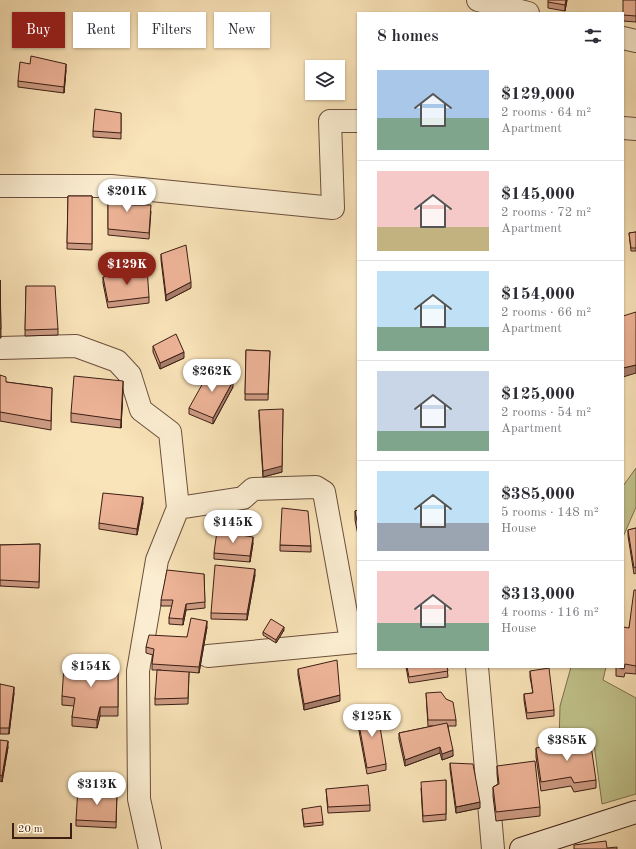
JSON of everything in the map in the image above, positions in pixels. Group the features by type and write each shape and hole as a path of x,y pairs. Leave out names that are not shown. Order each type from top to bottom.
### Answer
{"street":[{"path":"478,0 524,12"},
{"path":"624,38 636,41"},
{"path":"0,186 112,186 333,208 330,121 357,122"},
{"path":"624,128 636,129"},
{"path":"0,348 76,346 117,361 130,375 141,410 170,432 178,508 158,560 138,671 139,799 150,849"},
{"path":"178,508 243,498 253,489 316,487 324,492 329,510 346,616 350,634 357,642"},
{"path":"208,656 357,642"},
{"path":"477,668 493,849"},
{"path":"521,849 564,842 636,812"}],"green space":[{"path":"636,468 636,507 624,535 624,485"},
{"path":"571,668 606,668 603,680 636,698 636,794 602,804 594,744 559,743 560,706"}],"building":[{"path":"548,0 566,0 565,5 548,2"},
{"path":"623,0 636,0 636,16 624,15"},
{"path":"31,56 66,64 64,87 18,81 20,62 30,64"},
{"path":"95,109 121,113 121,133 93,131"},
{"path":"108,185 124,187 125,205 151,205 149,233 108,229"},
{"path":"68,196 92,196 92,244 67,243"},
{"path":"636,232 636,248 631,248 629,233"},
{"path":"186,245 191,282 166,295 161,254"},
{"path":"147,268 149,297 108,302 103,277"},
{"path":"0,280 1,329 0,329"},
{"path":"26,286 55,286 58,329 25,330"},
{"path":"636,312 636,365 624,368 624,316"},
{"path":"176,334 184,352 160,363 153,346"},
{"path":"246,350 270,351 268,394 245,394"},
{"path":"213,365 233,381 213,418 189,408"},
{"path":"0,375 6,377 6,382 52,388 51,421 0,412"},
{"path":"74,376 123,381 121,420 71,413"},
{"path":"283,409 282,466 263,471 259,410"},
{"path":"103,493 143,497 137,529 99,523"},
{"path":"282,508 308,511 311,546 280,545"},
{"path":"357,510 357,521 355,511"},
{"path":"636,528 636,567 634,568 628,530"},
{"path":"217,531 253,537 250,556 214,553"},
{"path":"40,544 39,582 0,580 0,545"},
{"path":"215,565 255,569 247,614 211,613"},
{"path":"167,570 204,574 205,602 186,604 183,619 169,618 173,600 161,600"},
{"path":"634,590 636,590 636,666 625,664 624,669 620,668 624,668 624,627 629,628"},
{"path":"191,618 207,621 199,667 152,664 154,649 146,647 149,635 187,637"},
{"path":"271,619 284,627 276,640 263,632"},
{"path":"337,660 340,695 304,704 298,669"},
{"path":"118,663 118,707 100,707 97,720 72,717 75,698 62,696 64,666"},
{"path":"407,668 447,668 448,671 409,677"},
{"path":"549,668 554,710 527,713 524,694 533,693 530,671"},
{"path":"157,670 189,672 188,698 155,699"},
{"path":"0,684 14,687 9,728 0,728"},
{"path":"441,692 446,699 453,702 456,720 428,720 426,693"},
{"path":"377,708 386,764 367,768 357,714"},
{"path":"447,723 453,750 442,754 440,747 405,760 399,733"},
{"path":"590,739 596,780 574,783 571,777 541,782 536,748"},
{"path":"0,740 8,741 2,776 0,775"},
{"path":"535,761 540,807 496,812 493,787 499,784 497,766"},
{"path":"450,763 473,764 480,802 456,807"},
{"path":"446,780 446,814 423,816 421,782"},
{"path":"368,785 370,805 328,807 326,789"},
{"path":"78,788 117,792 116,822 76,820"},
{"path":"321,806 323,822 304,824 302,809"},
{"path":"606,841 607,848 617,847 617,849 574,849 574,845"}]}
